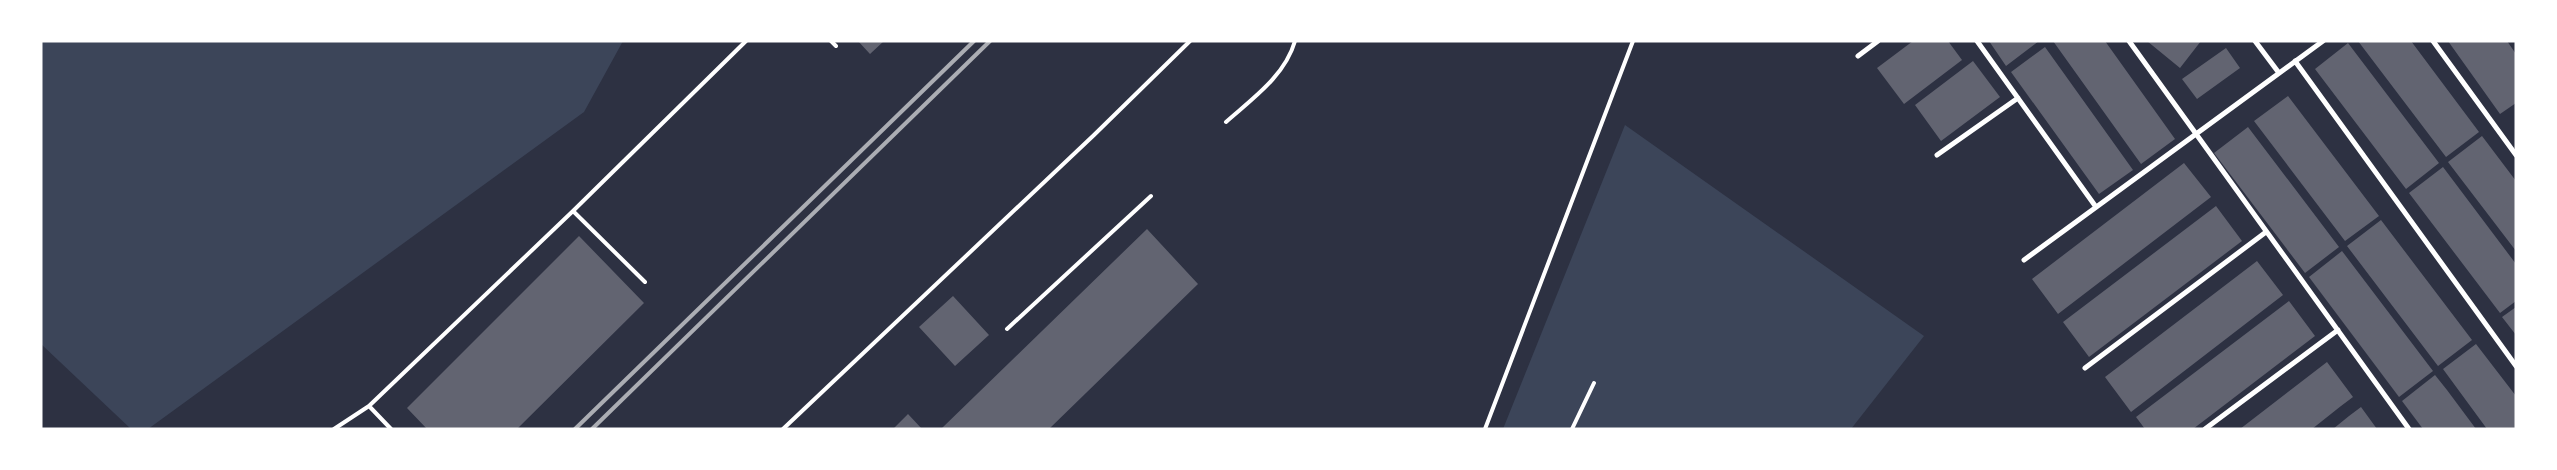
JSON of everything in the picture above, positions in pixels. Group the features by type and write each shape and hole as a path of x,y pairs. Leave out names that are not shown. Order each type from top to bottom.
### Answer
{"street":[{"path":"1858,56 1878,41"},
{"path":"1977,41 2096,207"},
{"path":"2129,41 2409,429"},
{"path":"2255,41 2279,73"},
{"path":"2024,260 2323,41"},
{"path":"2433,41 2516,155"},
{"path":"2295,61 2516,366"},
{"path":"1937,156 2018,98"},
{"path":"2085,368 2266,232"},
{"path":"2205,429 2338,330"}],"lane":[{"path":"334,429 369,406 573,211 746,41"},
{"path":"831,41 836,46"},
{"path":"783,429 1094,135 1190,41"},
{"path":"1226,122 1265,88 1291,55 1295,41"},
{"path":"1484,429 1633,41"},
{"path":"1007,329 1151,196"},
{"path":"573,211 645,282"},
{"path":"1572,429 1594,383"},
{"path":"369,406 391,429"}],"shaded area":[{"path":"41,41 623,41 584,112 148,429 131,429 41,344"},
{"path":"1625,125 1924,336 1851,429 1503,429"}],"building":[{"path":"858,41 884,41 870,54"},
{"path":"1913,41 1948,41 1962,60 1904,104 1877,68"},
{"path":"1989,41 2039,41 2006,66"},
{"path":"2053,41 2105,41 2175,139 2141,164"},
{"path":"2147,41 2201,41 2180,68"},
{"path":"2358,41 2411,41 2479,132 2446,157"},
{"path":"2448,41 2507,41 2516,54 2516,103 2500,114"},
{"path":"2348,43 2439,163 2406,189 2315,69"},
{"path":"2045,47 2133,170 2099,194 2011,72"},
{"path":"2226,48 2240,68 2197,99 2182,79"},
{"path":"1973,61 2000,97 1941,141 1915,105"},
{"path":"2288,96 2379,216 2345,241 2254,121"},
{"path":"2248,127 2339,247 2305,273 2214,153"},
{"path":"2482,136 2516,181 2516,251 2448,162"},
{"path":"2184,163 2211,197 2058,314 2032,279"},
{"path":"2443,167 2516,264 2516,301 2500,313 2409,193"},
{"path":"2216,206 2242,241 2089,357 2063,322"},
{"path":"2381,220 2472,340 2438,366 2347,246"},
{"path":"1147,229 1198,284 1049,429 941,429"},
{"path":"579,236 644,303 517,429 427,429 407,408"},
{"path":"2342,251 2433,371 2399,397 2309,277"},
{"path":"2257,261 2283,295 2131,412 2105,377"},
{"path":"953,296 989,335 955,366 919,327"},
{"path":"2289,301 2315,336 2193,429 2145,429 2136,417"},
{"path":"2516,307 2516,335 2502,317"},
{"path":"2476,344 2516,396 2516,429 2487,429 2443,369"},
{"path":"2327,362 2353,397 2312,429 2240,429"},
{"path":"2435,375 2476,429 2423,429 2402,401"},
{"path":"2361,407 2377,429 2333,429 2349,416"},
{"path":"908,414 922,429 893,429"}],"railway":[{"path":"575,429 974,41"},
{"path":"592,429 990,41"}]}
